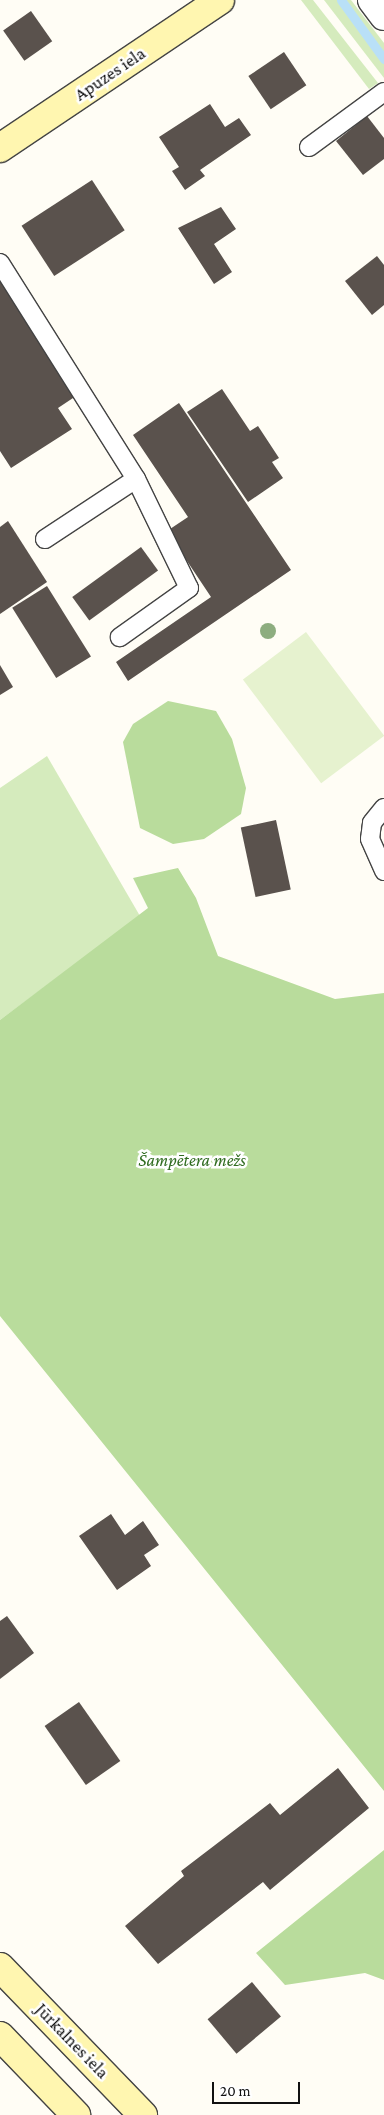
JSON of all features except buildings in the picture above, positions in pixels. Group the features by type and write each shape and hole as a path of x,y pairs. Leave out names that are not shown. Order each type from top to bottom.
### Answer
{"street":[{"name":"Apuzes iela","path":"0,148 220,0"},
{"path":"372,0 384,16"},
{"name":"Jūrkalnes iela","path":"0,1967 143,2115"},
{"path":"0,2036 76,2115"}],"lane":[{"path":"309,147 384,92"},
{"path":"0,263 136,479 189,588 120,637"},
{"path":"45,539 136,479"},
{"path":"384,808 372,823 370,839 384,871"}],"green space":[{"path":"301,0 313,0 378,83 369,89"},
{"path":"324,0 351,0 384,43 384,78"},
{"path":"306,632 384,736 321,783 243,680"},
{"path":"168,701 216,711 232,739 246,788 241,814 204,839 173,844 140,828 123,742 133,724"},
{"path":"47,756 140,916 0,1020 0,788"},
{"name":"Šampētera mežs","path":"178,868 196,898 218,956 335,999 384,993 384,1791 0,1316 0,1020 148,908 133,878"},
{"path":"384,1850 384,1980 365,1973 285,1985 256,1953"}],"waterway":[{"path":"341,0 384,59"}]}
